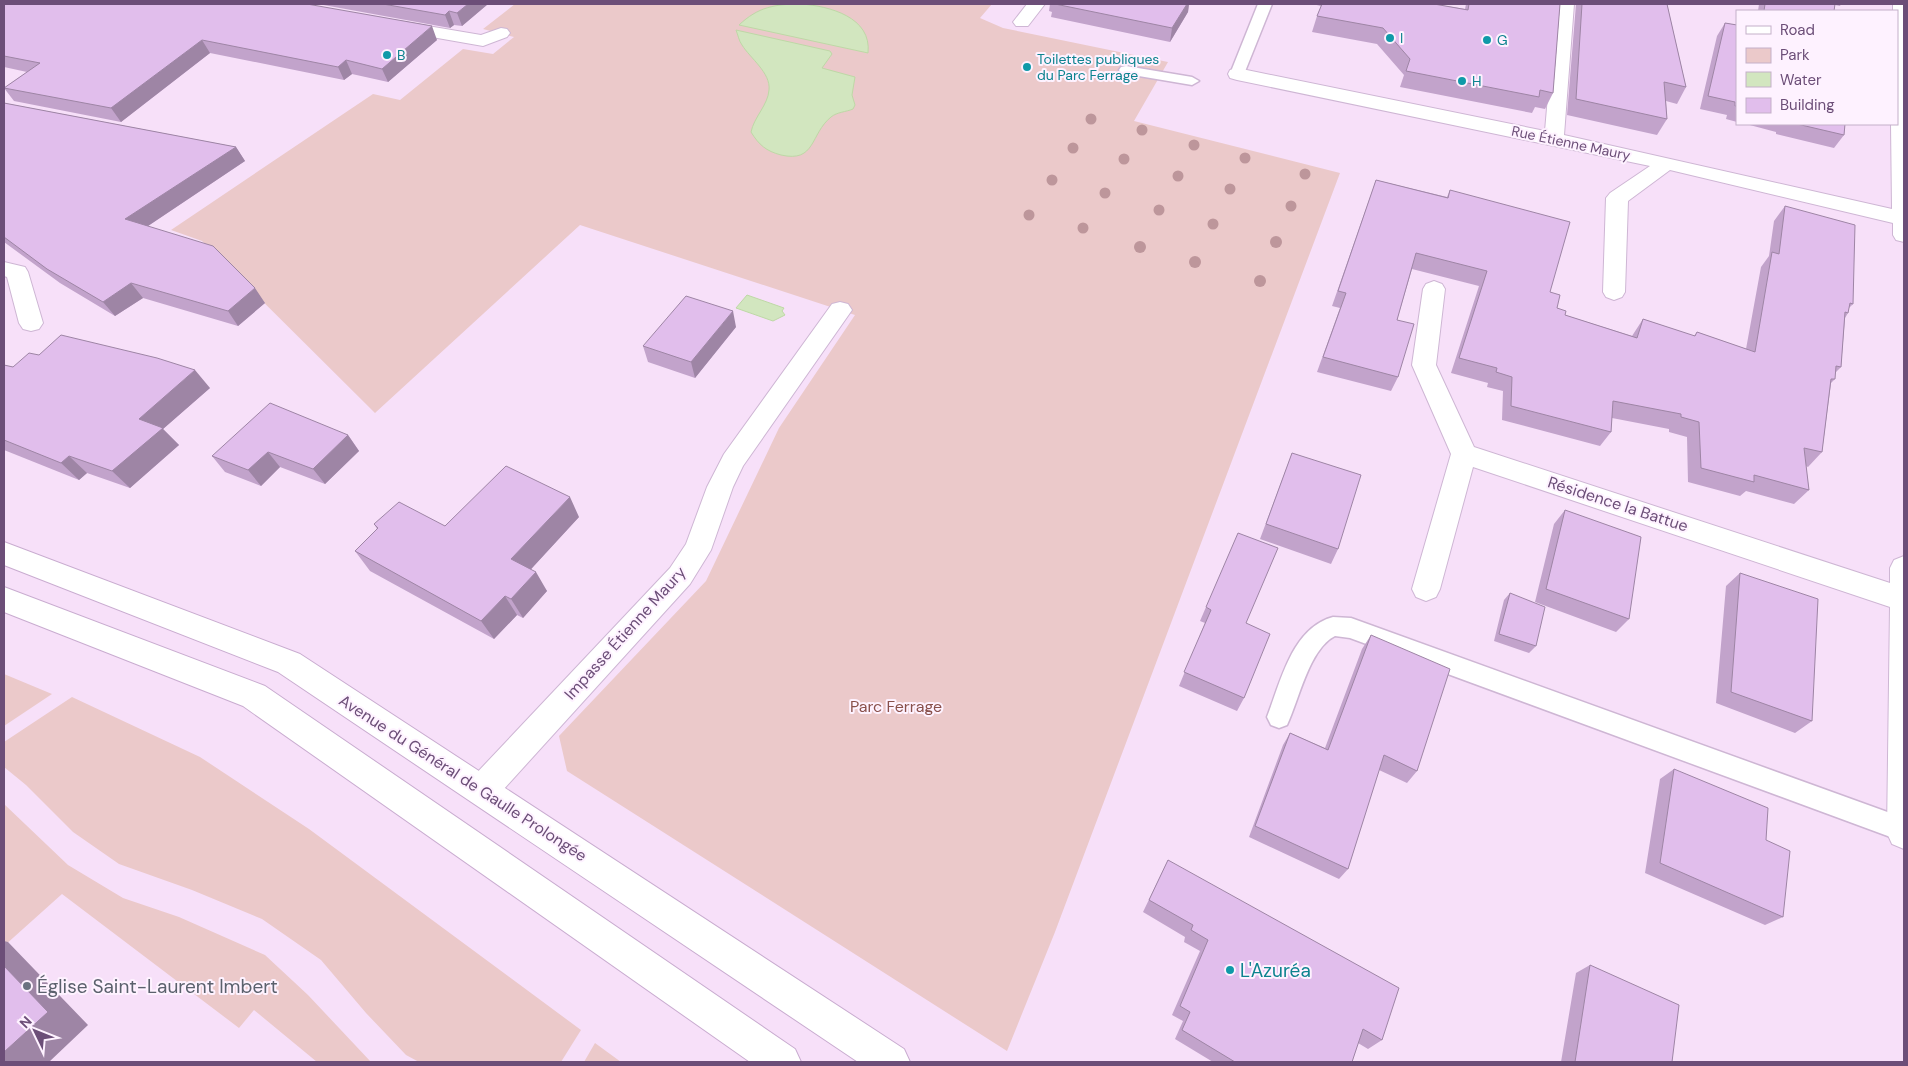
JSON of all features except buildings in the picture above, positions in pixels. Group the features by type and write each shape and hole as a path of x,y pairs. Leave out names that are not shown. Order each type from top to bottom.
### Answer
{"street":[{"path":"1022,22 1036,4"},
{"path":"1554,140 1565,4"},
{"path":"1902,4 1904,225"},
{"path":"379,22 484,41 501,33"},
{"name":"Rue Étienne Maury","path":"1237,74 1666,164 1904,225"},
{"path":"1614,292 1617,198 1666,164"},
{"path":"4,269 17,272 31,323"},
{"path":"1426,589 1464,454 1424,365 1434,289"},
{"name":"Impasse Étienne Maury","path":"482,790 680,576 697,550 707,527 720,487 733,461 843,305"},
{"name":"Résidence la Battue","path":"1464,454 1904,600"},
{"name":"Avenue du Général de Gaulle Prolongée","path":"4,553 289,663 891,1062"},
{"path":"1904,568 1904,831"},
{"path":"4,598 254,696 782,1062"}],"lane":[{"path":"1237,74 1264,4"},
{"path":"1126,70 1192,81"},
{"path":"1279,716 1309,645 1318,634 1330,626 1351,628 1904,831"}],"shaded area":[{"path":"4,4 1904,4 1904,1062 4,1062"}],"green space":[{"name":"Parc Ferrage","path":"515,4 992,4 980,18 1003,28 1168,62 1134,121 1340,173 1055,932 1007,1051 567,771 559,736 706,581 779,428 855,315 580,225 375,413 202,241 171,230 373,94 400,100 463,49 493,54 514,37 483,29"},
{"path":"4,674 52,694 4,726"},
{"path":"72,697 200,757 309,829 581,1030 561,1062 419,1062 406,1055 366,1013 321,960 262,919 192,890 119,864 73,832 26,785 4,767 4,742"},
{"path":"4,804 68,865 123,898 179,917 265,955 308,995 371,1062 317,1062 254,1010 239,1028 62,894 4,946"},
{"path":"595,1043 621,1062 584,1062"}],"water":[{"path":"801,4 824,7 856,22 863,30 867,41 868,53 739,25 760,10 775,6"},
{"path":"736,30 830,51 832,54 822,68 855,77 852,95 855,105 853,109 831,117 819,131 807,151 801,155 781,155 771,152 757,141 751,132 766,101 769,84 759,66 741,43"},
{"path":"747,295 784,308 782,311 785,315 773,321 736,308"}],"place":[{"name":"I","path":"1390,38"},
{"name":"G","path":"1487,40"},
{"name":"B","path":"387,55"},
{"name":"Toilettes publiques du Parc Ferrage","path":"1027,67"},
{"name":"H","path":"1462,81"},
{"name":"L'Azuréa","path":"1230,970"},
{"name":"Église Saint-Laurent Imbert","path":"27,986"}]}
